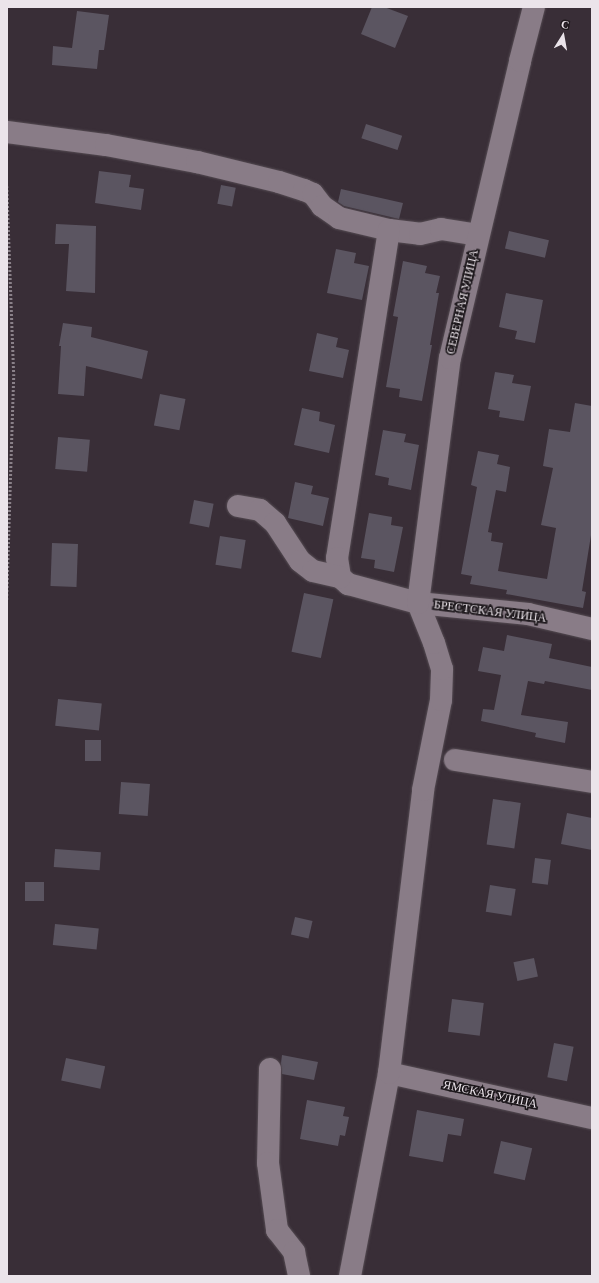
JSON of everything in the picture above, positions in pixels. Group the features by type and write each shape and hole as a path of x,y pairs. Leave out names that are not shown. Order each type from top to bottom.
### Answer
{"street":[{"name":"СЕВЕРНАЯ УЛИЦА","path":"414,602 450,358 478,235 534,7"},
{"path":"7,132 106,145 197,162 279,182 309,192 322,206 339,218 389,230 420,234 441,229 478,235"},
{"path":"340,577 337,558 389,230"},
{"name":"БРЕСТСКАЯ УЛИЦА","path":"238,506 260,510 275,523 300,561 313,571 340,577 348,584 414,602 528,614 592,629"},
{"path":"350,1276 389,1073 423,790 441,700 442,669 434,644 414,602"},
{"path":"455,760 592,782"},
{"path":"270,1069 268,1163 277,1230 294,1252 299,1276"},
{"name":"ЯМСКАЯ УЛИЦА","path":"389,1073 592,1118"}],"path":[{"path":"7,186 14,374 7,602"}],"building":[{"path":"372,7 384,7 408,16 395,48 361,34"},
{"path":"77,11 109,15 104,50 99,50 97,69 52,65 53,46 72,48"},
{"path":"366,124 402,136 398,150 361,138"},
{"path":"99,171 131,175 129,187 144,189 141,210 95,203"},
{"path":"221,185 236,188 232,207 217,204"},
{"path":"341,189 403,203 399,219 344,206 338,202"},
{"path":"56,224 96,226 95,293 66,291 69,244 55,244"},
{"path":"509,231 549,240 545,258 505,249"},
{"path":"336,249 356,253 354,263 369,266 362,300 327,293"},
{"path":"403,261 427,266 425,273 440,276 436,293 439,293 430,345 432,345 422,401 399,397 400,389 386,387 398,317 393,316"},
{"path":"506,293 543,300 535,343 515,339 517,331 499,327"},
{"path":"63,323 92,327 91,337 148,351 142,379 86,366 84,396 58,394 61,346 59,346"},
{"path":"317,333 338,338 336,347 349,350 343,378 309,371"},
{"path":"495,372 514,375 512,383 531,386 524,421 499,417 500,411 488,409"},
{"path":"160,394 186,399 179,430 154,425"},
{"path":"575,403 592,406 592,529 582,591 586,592 583,608 506,594 507,590 470,584 472,576 461,574 477,487 471,485 478,451 499,455 497,464 510,467 506,492 496,490 488,532 492,533 491,541 503,543 498,571 547,579 556,528 541,525 553,468 543,466 549,429 570,432"},
{"path":"302,408 320,412 319,421 335,425 329,453 294,445"},
{"path":"383,430 406,434 404,442 419,445 411,490 388,485 389,478 375,475"},
{"path":"58,437 90,440 87,472 55,469"},
{"path":"295,482 313,486 311,494 329,498 323,526 288,518"},
{"path":"194,500 214,504 209,527 189,524"},
{"path":"369,513 392,517 391,525 403,527 394,572 374,568 375,560 361,558"},
{"path":"220,536 246,540 241,569 215,565"},
{"path":"52,543 78,544 76,587 50,586"},
{"path":"304,593 333,599 321,658 292,652"},
{"path":"507,635 552,644 549,658 592,667 592,690 545,681 544,684 528,681 521,715 568,722 565,743 535,737 536,733 481,721 483,709 494,710 501,675 478,671 483,647 504,651"},
{"path":"58,699 102,704 99,730 55,726"},
{"path":"85,740 101,740 101,761 85,761"},
{"path":"121,782 150,784 148,816 119,814"},
{"path":"493,799 521,803 514,848 487,845"},
{"path":"567,813 592,818 592,850 561,844"},
{"path":"55,849 101,852 100,870 54,867"},
{"path":"535,858 551,860 548,885 532,883"},
{"path":"25,882 44,882 44,901 25,901"},
{"path":"490,885 516,889 511,916 486,912"},
{"path":"295,917 313,921 308,939 291,935"},
{"path":"55,924 99,929 97,949 53,945"},
{"path":"534,958 538,977 517,981 513,962"},
{"path":"452,999 484,1003 480,1036 448,1032"},
{"path":"554,1043 574,1047 567,1081 547,1077"},
{"path":"282,1055 318,1062 314,1080 282,1074"},
{"path":"66,1058 105,1066 100,1089 61,1080"},
{"path":"307,1100 345,1107 343,1116 349,1117 345,1136 340,1135 338,1146 300,1139"},
{"path":"417,1110 464,1119 461,1136 448,1134 443,1162 409,1156"},
{"path":"501,1141 532,1148 525,1180 494,1173"}]}
